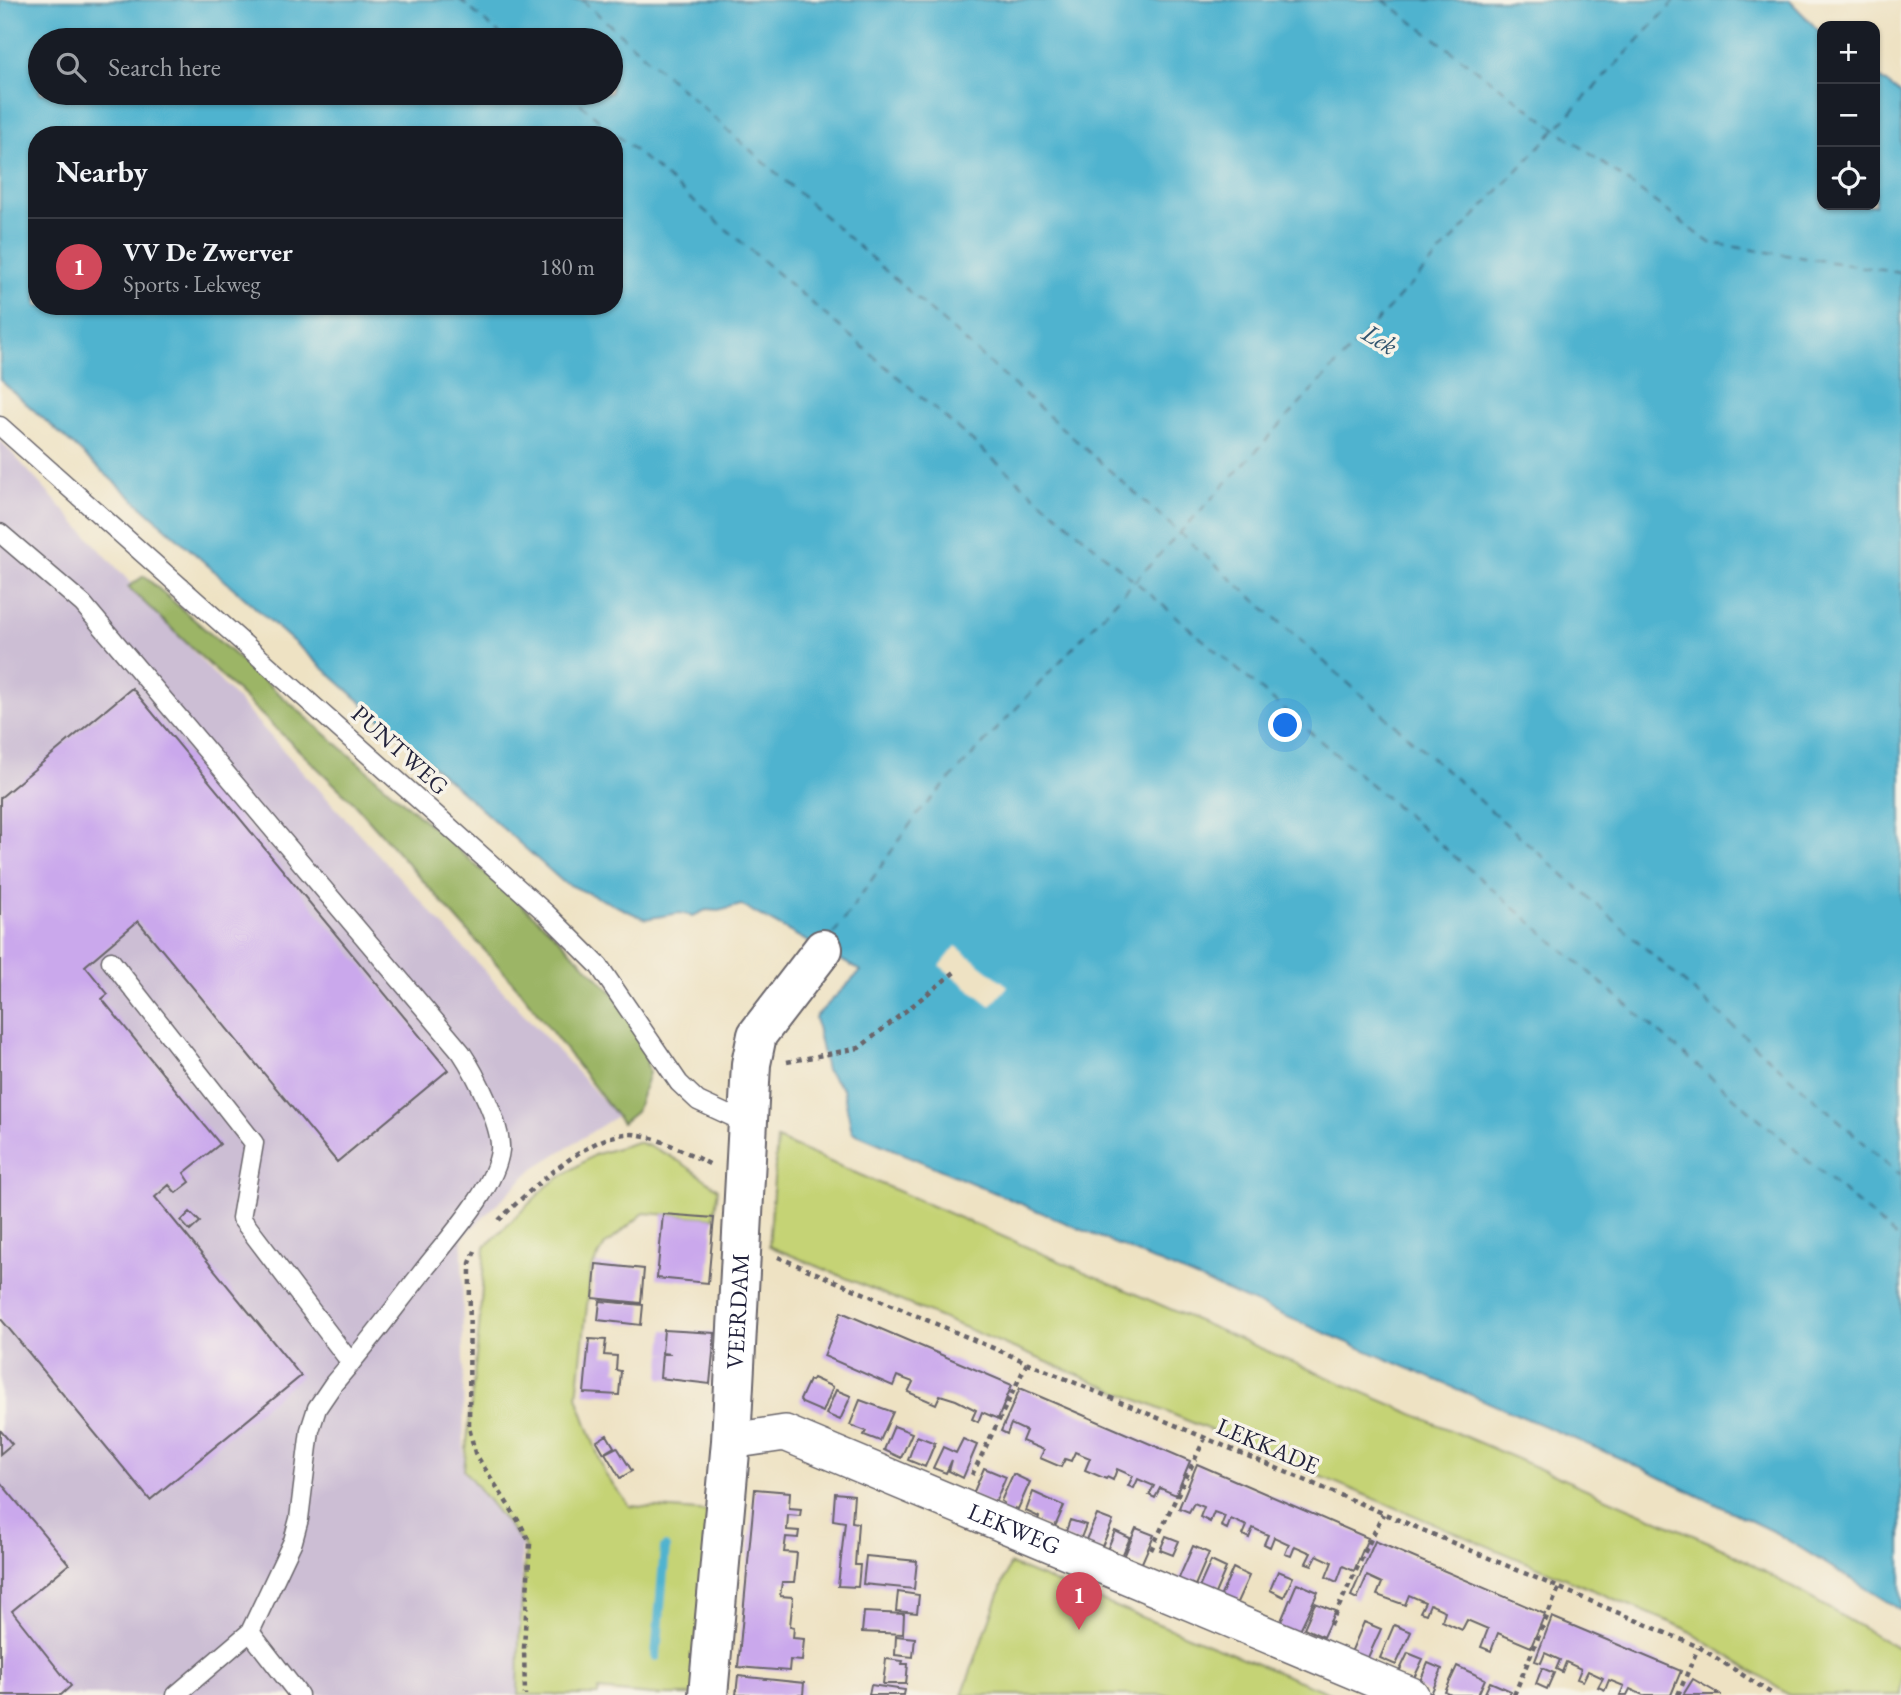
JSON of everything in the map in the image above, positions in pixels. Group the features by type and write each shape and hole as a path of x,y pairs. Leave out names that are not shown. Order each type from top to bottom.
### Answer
{"street":[{"name":"VEERDAM","path":"708,1695 731,1441 751,1064 757,1035 823,949"},
{"name":"LEKWEG","path":"731,1441 785,1433 1411,1695"}],"lane":[{"name":"PUNTWEG","path":"0,426 547,914 599,966 662,1060 698,1101 748,1124"},
{"path":"0,533 83,604 461,1052 475,1074 495,1124 500,1147 497,1162 478,1199 317,1408 310,1430 299,1519 293,1541 250,1632 176,1695"},
{"path":"111,961 254,1143 241,1218 352,1363"},
{"path":"250,1632 299,1695"}],"path":[{"path":"789,1062 859,1048 956,971"},
{"path":"497,1221 534,1187 588,1146 626,1133 665,1142 744,1182"},
{"path":"481,1239 470,1263 469,1427 475,1453 522,1525 530,1543 523,1648 525,1695"},
{"name":"LEKKADE","path":"741,1242 1699,1647 1774,1695"},
{"path":"957,1504 1027,1363"},
{"path":"1137,1579 1205,1438"},
{"path":"1315,1654 1383,1514"},
{"path":"1514,1695 1559,1588"},
{"path":"1678,1695 1699,1647"}],"shaded area":[{"path":"0,440 617,1116 534,1168 462,1238 464,1472 522,1537 519,1695 0,1695"}],"green space":[{"path":"144,576 548,928 616,996 643,1043 649,1073 636,1112 622,1123 519,989 354,803 128,587"},
{"path":"777,1139 1725,1549 1901,1650 1901,1695 1789,1695 1684,1628 769,1246"},
{"path":"637,1142 670,1156 718,1189 714,1218 644,1213 605,1245 591,1269 577,1397 605,1474 630,1506 712,1512 694,1695 651,1695 599,1690 598,1695 518,1695 526,1548 464,1470 485,1247 547,1186 594,1155"},
{"path":"1010,1564 1334,1695 962,1695"}],"water":[{"name":"Lek","path":"0,0 1789,0 1817,29 1817,210 1880,210 1880,79 1901,94 1901,1610 1776,1533 1624,1460 852,1132 843,1089 826,1070 815,1017 861,971 741,905 719,911 706,910 693,916 680,913 645,919 563,882 0,380"}],"pier":[{"path":"956,946 1008,986 991,1006 940,966"}],"building":[{"path":"132,688 448,1070 337,1162 138,921 85,966 108,994 102,999 220,1144 184,1173 190,1182 176,1193 169,1185 155,1197 301,1376 150,1500 0,1318 0,798"},
{"path":"190,1212 200,1222 190,1231 181,1221"},
{"path":"663,1214 714,1218 708,1283 657,1278"},
{"path":"596,1264 644,1269 641,1303 593,1298"},
{"path":"600,1301 643,1305 641,1325 598,1320"},
{"path":"841,1312 1012,1385 998,1419 982,1412 978,1422 972,1419 976,1410 956,1400 940,1395 936,1404 908,1392 913,1382 897,1376 893,1386 824,1356"},
{"path":"664,1330 715,1333 710,1384 660,1378 662,1354 671,1354 662,1353"},
{"path":"589,1339 606,1340 604,1355 617,1356 616,1370 621,1371 619,1395 584,1393"},
{"path":"813,1378 833,1387 823,1412 800,1400 809,1380"},
{"path":"1020,1388 1190,1461 1176,1495 1160,1488 1155,1498 1149,1495 1154,1486 1138,1479 1134,1488 1128,1486 1133,1476 1117,1469 1113,1480 1107,1477 1106,1479 1085,1470 1090,1458 1075,1452 1071,1461 1065,1459 1061,1467 1040,1458 1044,1450 1022,1441 1026,1431 1011,1424 1007,1434 1001,1431"},
{"path":"836,1390 851,1396 840,1420 826,1414"},
{"path":"860,1400 893,1412 880,1441 864,1435 866,1431 850,1425"},
{"path":"894,1426 912,1433 901,1458 884,1450"},
{"path":"0,1430 12,1444 0,1454"},
{"path":"607,1435 614,1447 604,1453 597,1441"},
{"path":"917,1436 935,1443 925,1467 908,1460"},
{"path":"963,1439 977,1445 963,1478 949,1471 952,1460 946,1473 933,1468 943,1447 956,1453"},
{"path":"617,1447 632,1471 620,1478 605,1453"},
{"path":"1197,1464 1368,1538 1354,1571 1343,1566 1337,1582 1326,1577 1332,1562 1317,1555 1312,1565 1306,1563 1311,1553 1295,1546 1291,1556 1285,1554 1289,1544 1274,1537 1270,1547 1264,1544 1268,1535 1253,1528 1249,1538 1243,1535 1247,1526 1231,1519 1227,1529 1221,1526 1225,1516 1214,1512 1210,1522 1200,1517 1204,1507 1194,1503 1189,1512 1179,1508"},
{"path":"984,1468 1006,1477 994,1505 972,1496"},
{"path":"1013,1474 1030,1482 1018,1509 1015,1508 1011,1516 1000,1511 1004,1503 1001,1501"},
{"path":"0,1482 69,1564 12,1611 71,1686 61,1695 0,1695"},
{"path":"755,1489 790,1492 789,1508 801,1509 800,1516 788,1515 787,1530 799,1531 798,1538 786,1537 784,1552 797,1553 795,1575 794,1582 782,1582 780,1596 793,1597 790,1626 794,1627 793,1638 804,1639 802,1661 790,1660 789,1671 738,1667"},
{"path":"1033,1492 1064,1506 1054,1529 1037,1522 1039,1517 1026,1511"},
{"path":"835,1493 854,1495 852,1522 858,1523 855,1565 860,1565 858,1587 838,1586 845,1522 833,1520"},
{"path":"1097,1515 1113,1521 1100,1551 1084,1544"},
{"path":"1070,1520 1086,1525 1079,1543 1064,1537"},
{"path":"1136,1528 1154,1535 1141,1565 1124,1557"},
{"path":"1115,1531 1130,1538 1122,1556 1107,1550"},
{"path":"1166,1536 1179,1541 1173,1555 1160,1550"},
{"path":"1375,1541 1545,1614 1531,1647 1498,1633 1491,1651 1481,1647 1488,1629 1467,1620 1462,1630 1442,1621 1445,1611 1430,1604 1426,1614 1420,1612 1425,1602 1409,1595 1405,1605 1377,1595 1382,1583 1367,1576 1357,1599 1351,1596"},
{"path":"1193,1546 1209,1553 1194,1588 1178,1580"},
{"path":"866,1556 917,1561 914,1589 863,1584"},
{"path":"1211,1561 1226,1568 1214,1596 1198,1590"},
{"path":"1233,1568 1249,1576 1234,1609 1218,1602"},
{"path":"1278,1571 1293,1577 1284,1597 1270,1590"},
{"path":"1297,1583 1318,1592 1297,1636 1278,1628"},
{"path":"898,1592 919,1595 917,1613 896,1611"},
{"path":"1315,1603 1335,1611 1323,1637 1304,1628"},
{"path":"864,1612 904,1614 903,1634 862,1632"},
{"path":"1552,1617 1681,1671 1671,1695 1643,1695 1630,1689 1627,1695 1620,1695 1624,1686 1609,1680 1605,1690 1598,1687 1603,1678 1588,1671 1583,1681 1577,1679 1581,1669 1566,1662 1562,1672 1556,1669 1560,1660 1545,1653 1541,1663 1535,1661"},
{"path":"1364,1622 1381,1629 1365,1664 1349,1657"},
{"path":"1394,1625 1411,1632 1396,1665 1380,1658"},
{"path":"896,1636 915,1638 913,1657 895,1655"},
{"path":"1408,1653 1423,1659 1414,1678 1399,1672"},
{"path":"886,1659 908,1664 906,1684 883,1684"},
{"path":"1428,1663 1442,1669 1431,1694 1417,1688"},
{"path":"1457,1666 1485,1679 1478,1695 1451,1695 1445,1692"},
{"path":"1542,1668 1554,1673 1547,1689 1536,1684"},
{"path":"738,1676 804,1683 803,1695 736,1695"},
{"path":"1693,1679 1714,1691 1720,1695 1683,1695"},
{"path":"1490,1682 1511,1691 1509,1695 1484,1695"},
{"path":"871,1685 905,1690 904,1695 869,1695"}],"waterway":[{"path":"656,1656 665,1548"}],"ferry route":[{"path":"460,0 493,28"},
{"path":"582,0 613,28"},
{"path":"1383,0 1710,243 1901,273"},
{"path":"834,934 916,816 1676,0"},
{"path":"623,37 1901,1176"},
{"path":"582,105 606,126"},
{"path":"623,140 1901,1241"}],"place":[{"name":"VV De Zwerver","path":"1079,1630"}]}
